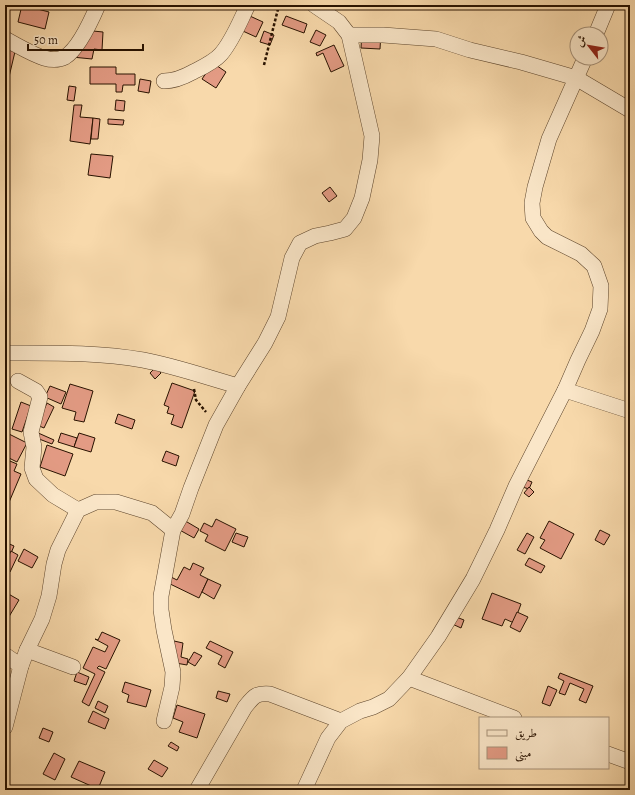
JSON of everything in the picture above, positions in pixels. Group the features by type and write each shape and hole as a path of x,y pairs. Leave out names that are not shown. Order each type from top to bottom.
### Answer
{"street":[{"path":"5,39 44,58 56,60 65,57 72,51 84,33 98,5"},
{"path":"164,81 171,81 188,75 205,66 221,54 233,36 248,5"},
{"path":"164,721 172,687 173,672 164,630 161,610 161,596 172,530 182,514 216,425 265,343 278,317 292,258 300,243 315,236 345,229 354,218 362,198 370,160 372,136 349,35 339,22 314,5"},
{"path":"599,26 608,5"},
{"path":"349,35 383,35 436,39 470,50 521,62 576,78 630,110"},
{"path":"304,790 328,738 341,721 389,699 409,678 438,637 473,579 516,486 592,331 600,309 600,286 594,266 581,254 547,237 541,231 533,218 532,203 535,187 549,139 581,66"},
{"path":"5,353 62,353 116,356 143,360 238,386"},
{"path":"18,382 36,391 40,397 31,432 34,447 32,468 36,479 53,495 78,510"},
{"path":"564,390 630,412"},
{"path":"6,720 21,666 42,619 49,596 54,564 58,550 78,510 96,502 116,502 152,513 172,530"},
{"path":"27,650 73,667"},
{"path":"5,655 21,666"},
{"path":"409,678 511,717"},
{"path":"197,790 245,707 252,698 260,693 270,694 341,721"},
{"path":"609,754 630,762"}],"path":[{"path":"264,65 279,5"},
{"path":"191,373 196,400 216,425"}],"building":[{"path":"22,5 49,12 45,29 18,22"},
{"path":"241,12 263,22 256,37 234,27"},
{"path":"286,16 307,24 304,33 282,25"},
{"path":"83,30 103,32 102,50 94,49 92,59 72,57"},
{"path":"316,30 326,35 320,46 310,42"},
{"path":"264,31 274,35 270,45 260,42"},
{"path":"362,31 381,32 380,49 361,48"},
{"path":"5,36 18,39 9,77 5,76"},
{"path":"334,45 344,66 331,72 323,53 317,56 316,53"},
{"path":"213,63 226,72 216,88 202,79"},
{"path":"90,67 116,67 116,74 135,74 135,85 123,85 122,92 116,92 116,84 90,84"},
{"path":"140,79 151,81 149,93 138,91"},
{"path":"69,86 76,87 74,101 67,100"},
{"path":"116,100 125,101 124,111 115,110"},
{"path":"74,105 82,105 80,117 93,118 90,144 70,141"},
{"path":"93,118 100,119 98,139 91,139"},
{"path":"108,119 124,120 123,125 108,124"},
{"path":"91,154 113,156 110,178 88,175"},
{"path":"330,187 337,196 329,202 322,193"},
{"path":"156,367 161,373 155,379 150,373"},
{"path":"172,383 195,391 182,428 171,424 174,415 167,413 169,407 164,405"},
{"path":"70,384 93,391 84,422 74,420 76,412 62,408"},
{"path":"50,386 66,392 61,404 45,397"},
{"path":"21,402 31,406 22,432 12,429"},
{"path":"47,403 54,407 44,428 37,425"},
{"path":"118,414 135,420 132,429 115,423"},
{"path":"5,432 27,443 17,462 5,456 8,451 5,449 7,443 5,442"},
{"path":"36,432 54,440 52,444 34,437"},
{"path":"61,433 77,438 74,447 58,442"},
{"path":"79,433 95,438 91,452 74,447"},
{"path":"47,445 73,454 65,476 40,467"},
{"path":"166,451 179,456 176,466 162,461"},
{"path":"5,459 17,464 14,471 21,474 7,507 5,506"},
{"path":"522,478 532,482 529,489 519,486"},
{"path":"529,487 534,492 529,497 524,493"},
{"path":"182,519 199,529 194,538 176,528"},
{"path":"216,519 236,529 225,551 205,541 208,535 200,531 204,523 212,527"},
{"path":"549,521 574,534 561,559 540,548 545,540 540,538"},
{"path":"600,530 610,535 604,545 595,540"},
{"path":"236,533 248,537 244,547 232,542"},
{"path":"527,533 534,537 525,554 517,550"},
{"path":"5,542 14,546 7,563 5,562"},
{"path":"24,549 38,557 32,568 18,561"},
{"path":"11,551 18,555 10,572 5,569 5,563"},
{"path":"529,558 545,566 541,573 525,565"},
{"path":"193,563 204,568 200,575 208,579 199,598 164,581 167,575 177,580 184,567 190,570"},
{"path":"208,579 221,585 214,599 202,592"},
{"path":"5,592 19,600 7,620 5,620"},
{"path":"492,593 521,604 514,623 505,619 502,626 482,619"},
{"path":"517,612 528,617 520,632 510,627"},
{"path":"451,615 464,620 461,628 448,622"},
{"path":"102,632 120,640 106,669 99,666 97,668 105,672 89,706 82,702 95,674 83,668 93,647 105,652 108,646 95,639 98,640"},
{"path":"174,641 183,643 181,657 188,659 187,665 170,662"},
{"path":"210,641 233,652 225,668 218,664 222,656 206,648"},
{"path":"194,652 202,656 195,666 188,662"},
{"path":"77,672 89,677 86,685 74,681"},
{"path":"560,673 593,686 586,703 579,700 584,689 570,683 565,695 559,693 564,681 558,678"},
{"path":"125,682 151,690 146,707 127,702 129,695 122,692"},
{"path":"548,686 557,690 550,706 542,703"},
{"path":"218,691 230,694 227,702 216,698"},
{"path":"98,701 108,706 105,713 95,708"},
{"path":"177,705 205,714 197,738 179,732 183,722 173,718"},
{"path":"93,711 109,719 105,729 88,722"},
{"path":"43,728 53,732 49,742 39,738"},
{"path":"171,742 179,747 177,751 168,746"},
{"path":"54,753 65,759 55,780 43,774"},
{"path":"154,760 168,768 162,777 148,769"},
{"path":"79,761 105,772 98,789 71,777"}]}
